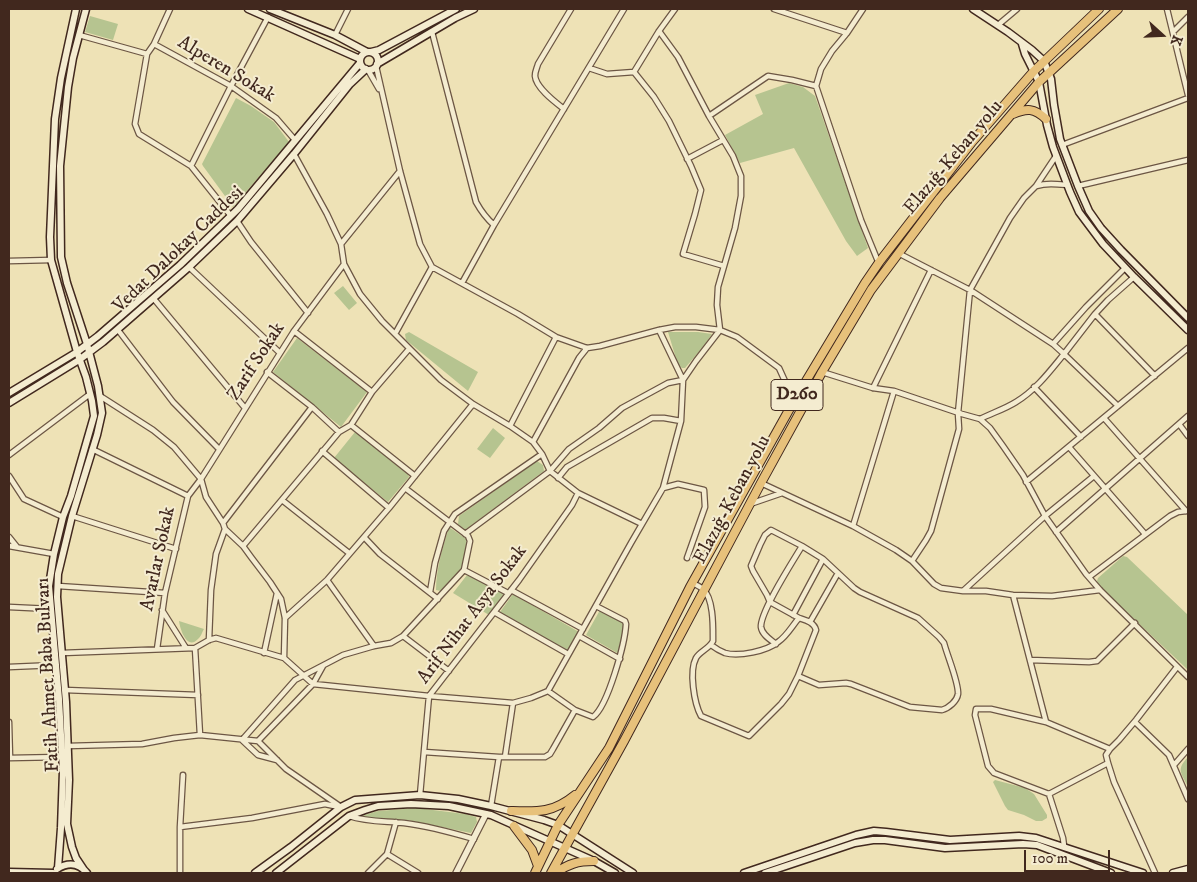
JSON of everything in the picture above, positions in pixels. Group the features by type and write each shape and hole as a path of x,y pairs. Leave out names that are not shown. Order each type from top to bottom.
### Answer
{"highway":[{"name":"Elazığ-Keban yolu","path":"537,870 558,825 609,748 692,584 794,401 865,283 972,142 1034,71 1099,9"},
{"name":"Elazığ-Keban yolu","path":"551,873 628,733 761,482 822,372 871,290 940,198 1040,82 1118,9"},
{"path":"1011,115 1029,110 1038,112 1046,119"},
{"path":"511,811 547,811 563,804 581,791"},
{"path":"514,826 532,850 537,870"},
{"path":"556,873 574,863 594,861"}],"main road":[{"name":"Fatih Ahmet Baba Bulvarı","path":"55,871 61,828 63,771 49,586 63,517 94,416 86,377 79,360 51,260 50,237 60,78 76,9"},
{"name":"Fatih Ahmet Baba Bulvarı","path":"86,9 73,58 68,87 60,166 61,257 67,283 87,344 100,396 102,413 72,516 58,574 57,597 68,746 68,824 76,858 86,872"},
{"path":"248,9 360,61"},
{"path":"270,9 282,11 376,55 377,65"},
{"path":"453,9 379,50 362,54 360,61 363,68 371,69 474,9"},
{"path":"973,9 998,25 1044,61 1051,79 1062,144 1089,211 1120,250 1188,318"},
{"path":"1022,44 1025,54 1040,82 1046,119 1056,156 1079,212 1103,244 1188,330"},
{"name":"Vedat Dalokay Caddesi","path":"9,393 77,352 180,265 231,216 276,165 360,61"},
{"name":"Vedat Dalokay Caddesi","path":"9,403 89,353 189,267 238,221 350,84 367,69"},
{"path":"255,873 292,847 341,807 355,800 420,795 458,799 491,806 558,825 633,873"},
{"path":"278,873 349,816 378,806 411,804 449,806 491,815 594,861 615,873"},
{"path":"744,873 856,835 874,831 950,840 1019,836 1036,838 1142,873"},
{"path":"764,873 833,850 873,840 945,848 1037,845 1111,873"},
{"path":"9,872 55,871 64,865 71,864 91,873"},
{"path":"1173,873 1188,869"}],"street":[{"path":"154,44 170,9"},
{"path":"335,36 348,9"},
{"path":"564,109 551,99 539,84 535,72 571,9"},
{"path":"462,283 494,225 624,9"},
{"path":"634,72 659,31 676,9"},
{"path":"774,9 847,33"},
{"path":"863,9 832,51 822,69 816,86 860,220 877,259 880,261"},
{"path":"998,25 1017,9"},
{"path":"1062,144 1188,96 1167,9"},
{"path":"192,166 231,86 268,17"},
{"path":"1174,32 1188,17"},
{"path":"465,534 550,471 570,449 622,408 668,383 683,380 720,330 717,305 718,287 742,196 741,176 733,156 709,116 678,57 659,31"},
{"path":"432,32 476,202 481,212 494,225"},
{"name":"Alperen Sokak","path":"80,35 147,54 154,44 231,86 276,118 295,140"},
{"path":"147,54 135,124 139,134 192,166 231,216"},
{"path":"377,65 400,171 420,244 432,267 556,337 587,348 675,327 720,330 737,337 779,368 794,401"},
{"path":"588,68 607,74 634,72"},
{"path":"367,69 382,95"},
{"path":"634,72 654,97 669,121 701,190 683,254 724,266"},
{"path":"709,116 768,76 816,86"},
{"path":"688,159 723,140"},
{"path":"294,154 341,244 344,264 360,294 382,321 441,380 473,404 533,442 542,454 550,471 558,478 578,493 642,524"},
{"path":"912,561 926,540 935,518 959,429 958,413 970,290 1010,218 1024,198 1036,186 1056,156"},
{"path":"1078,186 1188,160"},
{"path":"341,244 400,171"},
{"path":"1036,186 1045,184 1067,185"},
{"path":"238,221 251,242 308,314"},
{"path":"898,253 970,290 1053,344 1118,406"},
{"path":"9,261 51,260"},
{"name":"Zarif Sokak","path":"201,479 294,331 344,264"},
{"path":"189,267 280,354"},
{"path":"395,334 432,267"},
{"path":"1053,344 1086,307 1126,268"},
{"path":"873,388 931,270"},
{"path":"980,419 1015,403 1034,388 1064,354 1095,314 1134,277"},
{"path":"154,299 245,408"},
{"path":"1095,314 1155,376"},
{"path":"118,330 173,402 219,449"},
{"path":"62,653 195,648 216,638 284,658 313,684 513,703 548,691 663,488 681,421 683,380 659,330"},
{"path":"294,331 372,392"},
{"path":"510,426 556,337"},
{"path":"533,442 579,358 587,348"},
{"path":"1026,482 1188,348"},
{"path":"243,546 322,451 339,432 351,425 372,392 409,349"},
{"path":"267,372 312,407 339,432"},
{"path":"822,372 980,419 990,428 1026,482 1045,516 1089,577 1188,677"},
{"path":"1034,388 1081,437"},
{"path":"853,526 894,392"},
{"path":"9,455 90,394"},
{"path":"100,396 153,430 174,447 201,479 206,497 224,526 243,546 281,599 286,618 284,658"},
{"path":"286,618 327,580 389,508 473,404"},
{"path":"210,640 211,590 214,563 224,526 312,407"},
{"path":"1056,532 1188,416"},
{"path":"558,478 567,466 652,418 681,421"},
{"path":"1089,577 1170,516 1187,510 1104,418"},
{"path":"1179,424 1188,436"},
{"path":"351,425 415,476"},
{"path":"1068,447 1145,534"},
{"path":"92,449 188,496"},
{"path":"322,451 389,508"},
{"path":"430,592 435,563 444,530 455,514 542,454"},
{"path":"9,476 24,499 63,517"},
{"path":"963,590 1045,516 1094,476"},
{"name":"Avarlar Sokak","path":"156,649 165,593 188,496 201,479"},
{"path":"761,482 853,526 896,550 912,561 934,584 941,588 1013,595 1062,596 1100,590"},
{"path":"663,488 678,484 704,490 705,507 686,558"},
{"path":"242,740 295,680 344,655 392,642 403,636 464,570 470,541 468,536 405,488"},
{"name":"Arif Nihat Asya Sokak","path":"420,795 429,696 509,592 572,506 578,493"},
{"path":"749,504 782,493"},
{"path":"282,500 349,553"},
{"path":"72,516 176,549"},
{"path":"692,584 704,590 711,607 713,637 711,645 696,658 693,675 698,710 701,716 749,736 782,704 789,694 816,630 815,626 810,622 770,602 753,571 751,566 765,535 770,530 774,530 823,559 860,592 918,618 940,637 944,643 957,686 958,696 951,705 942,710 910,707 851,684 819,685 798,676"},
{"path":"9,537 17,547"},
{"path":"364,537 380,554 438,599"},
{"path":"9,546 54,554"},
{"path":"776,644 763,633 761,627 763,614 802,546"},
{"path":"793,615 823,559"},
{"path":"464,570 583,629"},
{"path":"810,622 838,573"},
{"path":"327,580 374,646"},
{"path":"58,586 165,593"},
{"path":"264,653 277,592"},
{"path":"1013,595 1046,722"},
{"path":"548,691 575,710 591,717 595,716 602,705 620,659 626,624 625,621 596,606"},
{"path":"9,607 51,609"},
{"path":"162,610 186,648"},
{"path":"494,612 568,654"},
{"path":"711,645 724,652 737,654 764,650 776,644 786,635 799,618"},
{"path":"1030,660 1097,661 1135,623"},
{"path":"403,636 449,671"},
{"path":"579,636 620,659"},
{"path":"195,648 200,735"},
{"path":"9,668 56,665"},
{"path":"258,741 313,684 324,665"},
{"path":"1155,873 1114,782 1106,755 1177,667"},
{"path":"65,690 198,695"},
{"path":"505,757 513,703"},
{"path":"1108,763 1049,794 1003,777 991,771 988,766 975,710 976,708 990,708 1046,722 1110,749"},
{"path":"424,752 498,757 545,757 550,754 575,710"},
{"path":"9,722 9,758 62,757"},
{"path":"1134,722 1169,755 1188,799"},
{"path":"68,746 142,744 200,735 258,741 286,769 341,807"},
{"path":"242,740 258,755 276,760"},
{"path":"1174,765 1188,749"},
{"path":"491,806 498,757"},
{"path":"180,873 183,775"},
{"path":"1049,794 1064,846"},
{"path":"325,804 327,798"},
{"path":"180,827 252,818 325,804 341,807"},
{"path":"456,873 486,814"},
{"path":"349,816 358,819 427,826 474,839"},
{"path":"368,873 387,854 396,822"},
{"path":"387,854 418,873"}],"green space":[{"path":"90,16 118,24 113,40 85,32"},
{"path":"789,83 803,87 815,96 868,248 857,256 846,241 794,148 740,163 725,135 763,114 755,95"},
{"path":"236,98 274,122 289,142 233,207 202,164"},
{"path":"343,286 357,303 349,310 334,293"},
{"path":"409,332 478,372 468,391 406,340 405,334"},
{"path":"668,332 712,334 685,368 682,368 678,365"},
{"path":"297,338 367,392 341,427 273,372"},
{"path":"493,428 505,438 490,458 477,449"},
{"path":"355,432 408,474 409,477 388,502 334,458"},
{"path":"537,461 543,465 544,471 465,530 458,524 459,516"},
{"path":"449,527 468,540 461,570 441,591 436,590 437,574"},
{"path":"1123,556 1127,557 1188,615 1188,670 1099,586 1098,578"},
{"path":"467,575 504,595 489,615 453,593"},
{"path":"513,594 579,632 568,651 500,612"},
{"path":"600,610 625,624 619,654 586,635"},
{"path":"179,621 204,629 199,638 194,642 187,641"},
{"path":"1188,757 1188,787 1181,768"},
{"path":"995,780 1025,788 1034,794 1047,818 1042,821 1036,821 1008,810 993,782"},
{"path":"417,808 465,814 476,817 477,822 471,833 407,820 358,817 378,811"}]}
